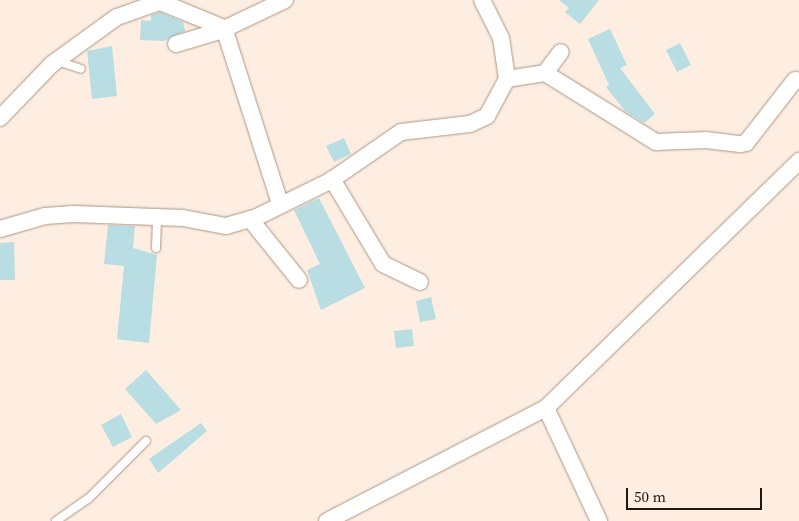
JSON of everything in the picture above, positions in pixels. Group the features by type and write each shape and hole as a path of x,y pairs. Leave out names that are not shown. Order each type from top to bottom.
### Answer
{"street":[{"path":"176,44 224,28 285,0"},
{"path":"0,229 44,216 157,217 226,226 250,219 332,179 401,132 470,124 487,116 507,79 500,38 482,0"},
{"path":"0,118 56,61 127,7 164,1 224,28 280,204"},
{"path":"507,79 545,72 561,52"},
{"path":"545,72 617,121 667,143 746,143 795,80"},
{"path":"327,521 546,408 799,161"},
{"path":"332,179 383,264 420,282"},
{"path":"250,219 299,280"},
{"path":"546,408 599,521"}],"lane":[{"path":"56,61 81,69"},
{"path":"156,248 157,217"},
{"path":"56,521 88,499 146,441"}],"building":[{"path":"559,0 599,0 580,24 565,12 569,8"},
{"path":"160,12 183,22 185,31 164,41 140,40 141,20 151,21 151,15"},
{"path":"610,29 627,65 620,68 655,114 644,123 625,111 606,87 609,85 588,39"},
{"path":"680,43 691,65 677,72 666,50"},
{"path":"112,46 117,96 92,99 87,51"},
{"path":"344,138 351,154 334,162 326,146"},
{"path":"319,198 365,288 321,310 307,270 320,264 294,210"},
{"path":"108,225 135,226 133,248 157,255 149,343 117,339 124,266 104,264"},
{"path":"14,242 15,280 0,280 0,243"},
{"path":"431,297 436,319 420,322 416,301"},
{"path":"412,329 414,346 396,348 394,331"},
{"path":"146,370 181,410 156,424 125,389"},
{"path":"121,414 132,437 113,447 101,425"},
{"path":"201,423 207,431 158,473 149,459"}]}
